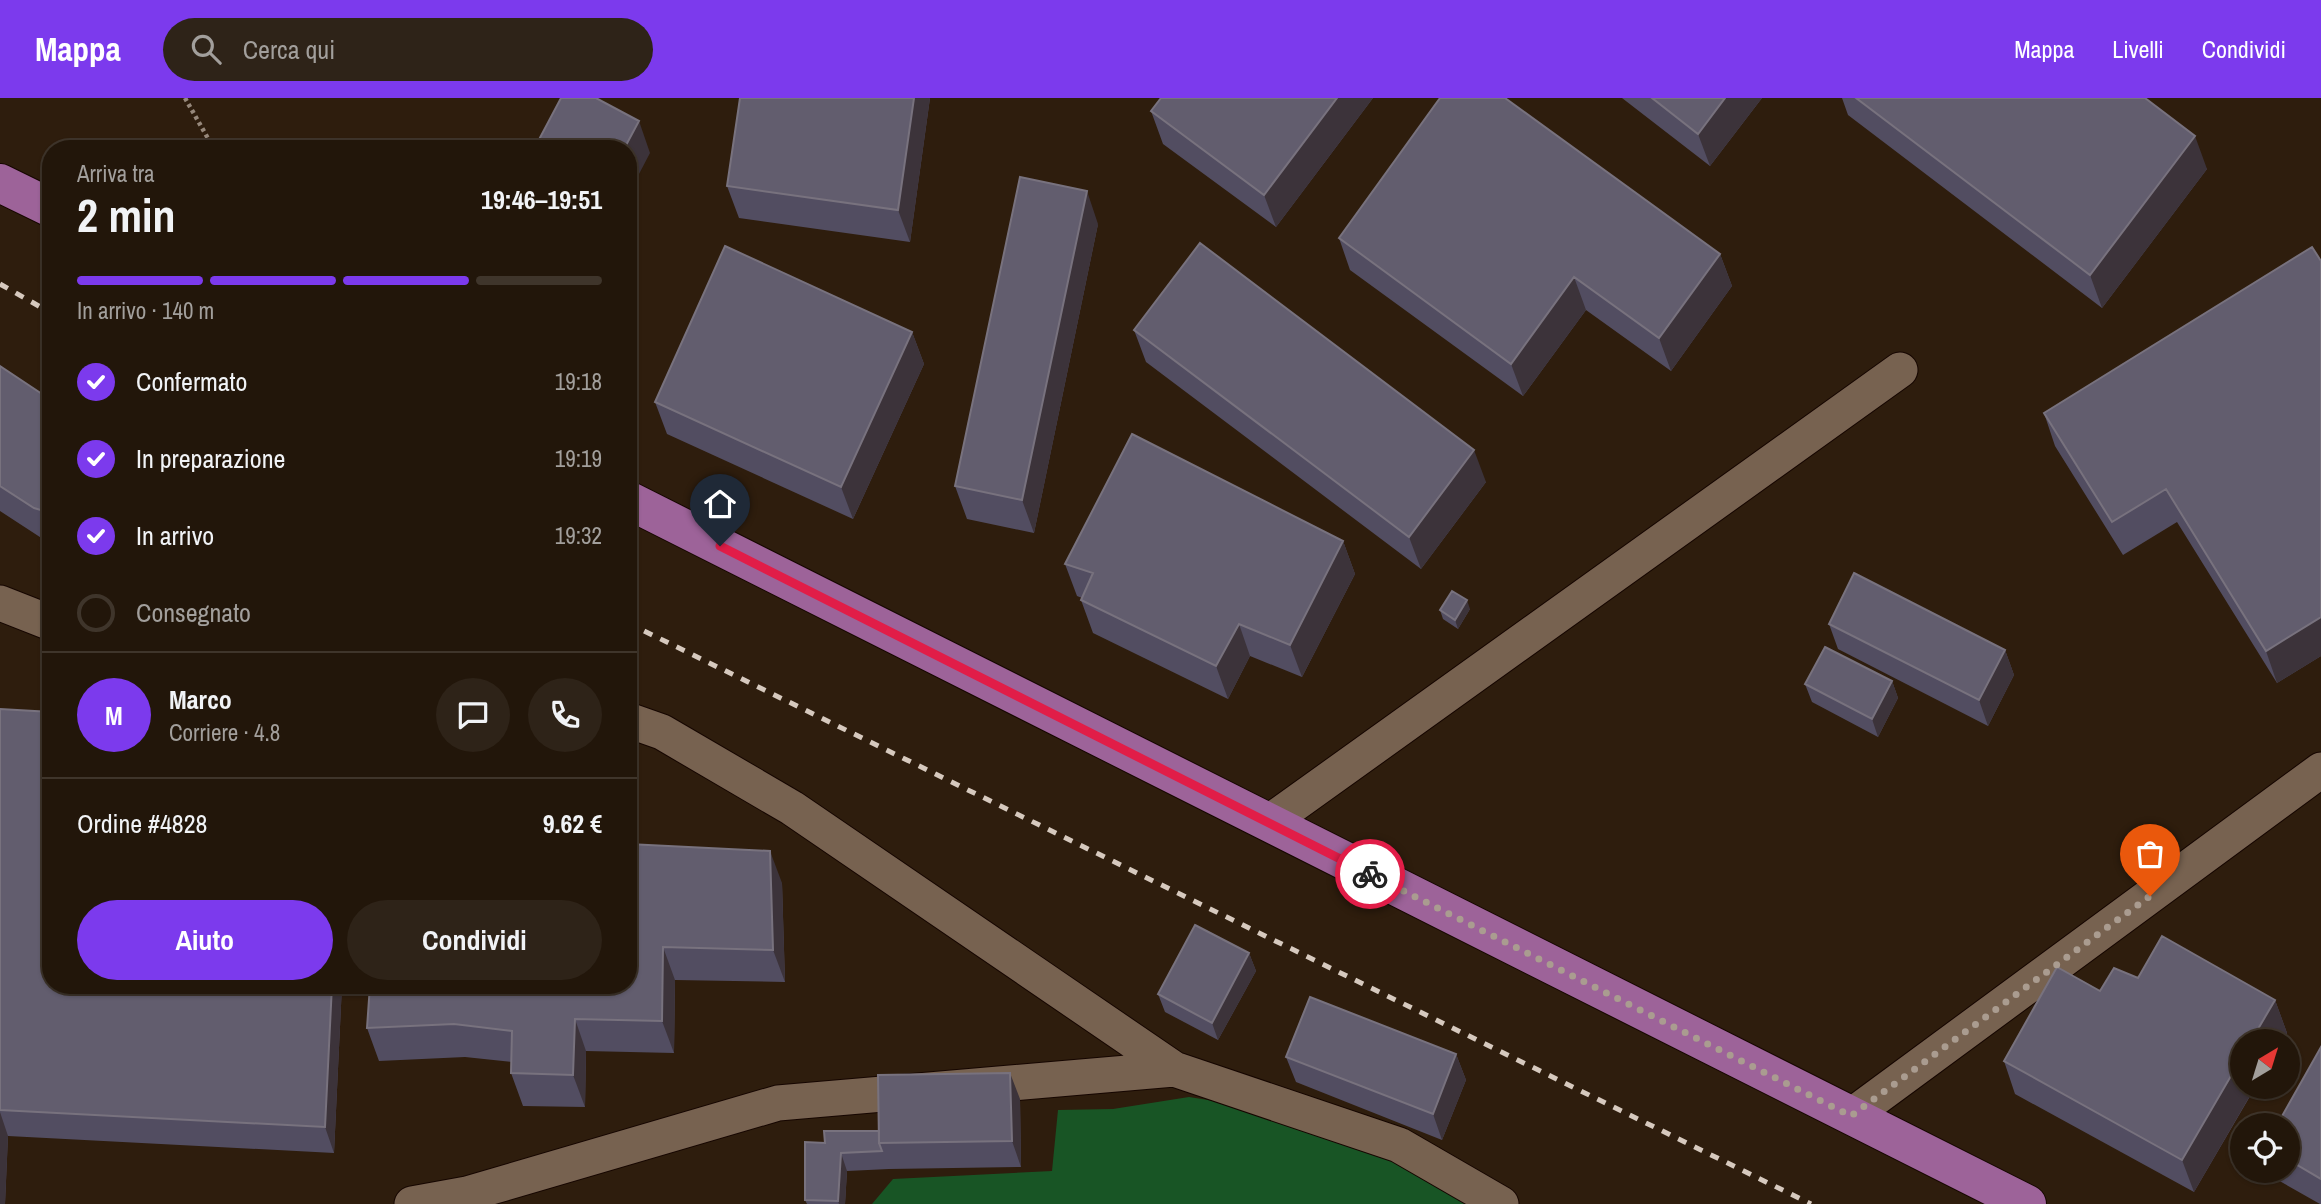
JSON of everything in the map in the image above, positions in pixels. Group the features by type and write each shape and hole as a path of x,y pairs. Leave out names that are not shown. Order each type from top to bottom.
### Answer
{"main road":[{"path":"0,183 42,204"},
{"path":"637,504 2027,1204"}],"street":[{"path":"1268,823 1900,370"},
{"path":"0,603 42,619"},
{"path":"637,723 662,732 792,808 1174,1069 1399,1145 1501,1204"},
{"path":"1851,1116 2321,770"},
{"path":"412,1204 467,1194 778,1103 1174,1069"}],"path":[{"path":"185,98 209,140"}],"green space":[{"path":"1189,1097 1259,1108 1350,1133 1478,1204 872,1204 893,1179 1052,1171 1058,1110 1113,1109"}],"building":[{"path":"561,98 596,98 639,121 629,140 539,140"},
{"path":"740,98 914,98 898,210 727,186"},
{"path":"1161,98 1337,98 1264,195 1151,111"},
{"path":"1440,98 1505,98 1720,254 1659,338 1574,277 1511,364 1339,238"},
{"path":"1652,98 1725,98 1698,134"},
{"path":"1856,98 2145,98 2195,136 2090,275"},
{"path":"1020,177 1087,191 1022,500 955,486"},
{"path":"1200,243 1474,450 1409,537 1134,330"},
{"path":"725,246 912,332 841,487 655,402"},
{"path":"2312,247 2321,261 2321,617 2266,651 2166,489 2112,522 2044,413"},
{"path":"0,366 42,394 42,510 0,486"},
{"path":"1132,434 1343,541 1290,645 1239,624 1216,666 1081,600 1093,573 1065,564"},
{"path":"1854,573 2005,650 1979,700 1829,624"},
{"path":"1452,591 1467,600 1455,620 1440,610"},
{"path":"1825,647 1892,681 1872,719 1805,684"},
{"path":"0,709 42,711 42,994 332,994 325,1127 0,1110"},
{"path":"637,844 770,851 773,950 663,947 662,1021 575,1019 573,1075 511,1073 512,1031 454,1024 367,1028 369,994 637,994"},
{"path":"1195,925 1249,953 1212,1023 1158,994"},
{"path":"2162,936 2275,1000 2258,1029 2230,1029 2230,1078 2182,1160 2004,1061 2057,967 2100,991 2114,968 2138,978"},
{"path":"1310,997 1456,1054 1433,1114 1286,1057"},
{"path":"2321,1047 2321,1179 2300,1167 2300,1113 2284,1113 2292,1099 2300,1099 2300,1084"},
{"path":"1010,1073 1012,1141 879,1143 878,1075"},
{"path":"824,1131 879,1131 882,1151 841,1153 838,1201 805,1200 805,1142 825,1143"}],"railway":[{"path":"0,284 42,308"},
{"path":"637,627 1811,1204"}],"way so far":[{"path":"1370,874 1851,1116 2150,896"}],"route":[{"path":"720,546 1370,874"}]}
